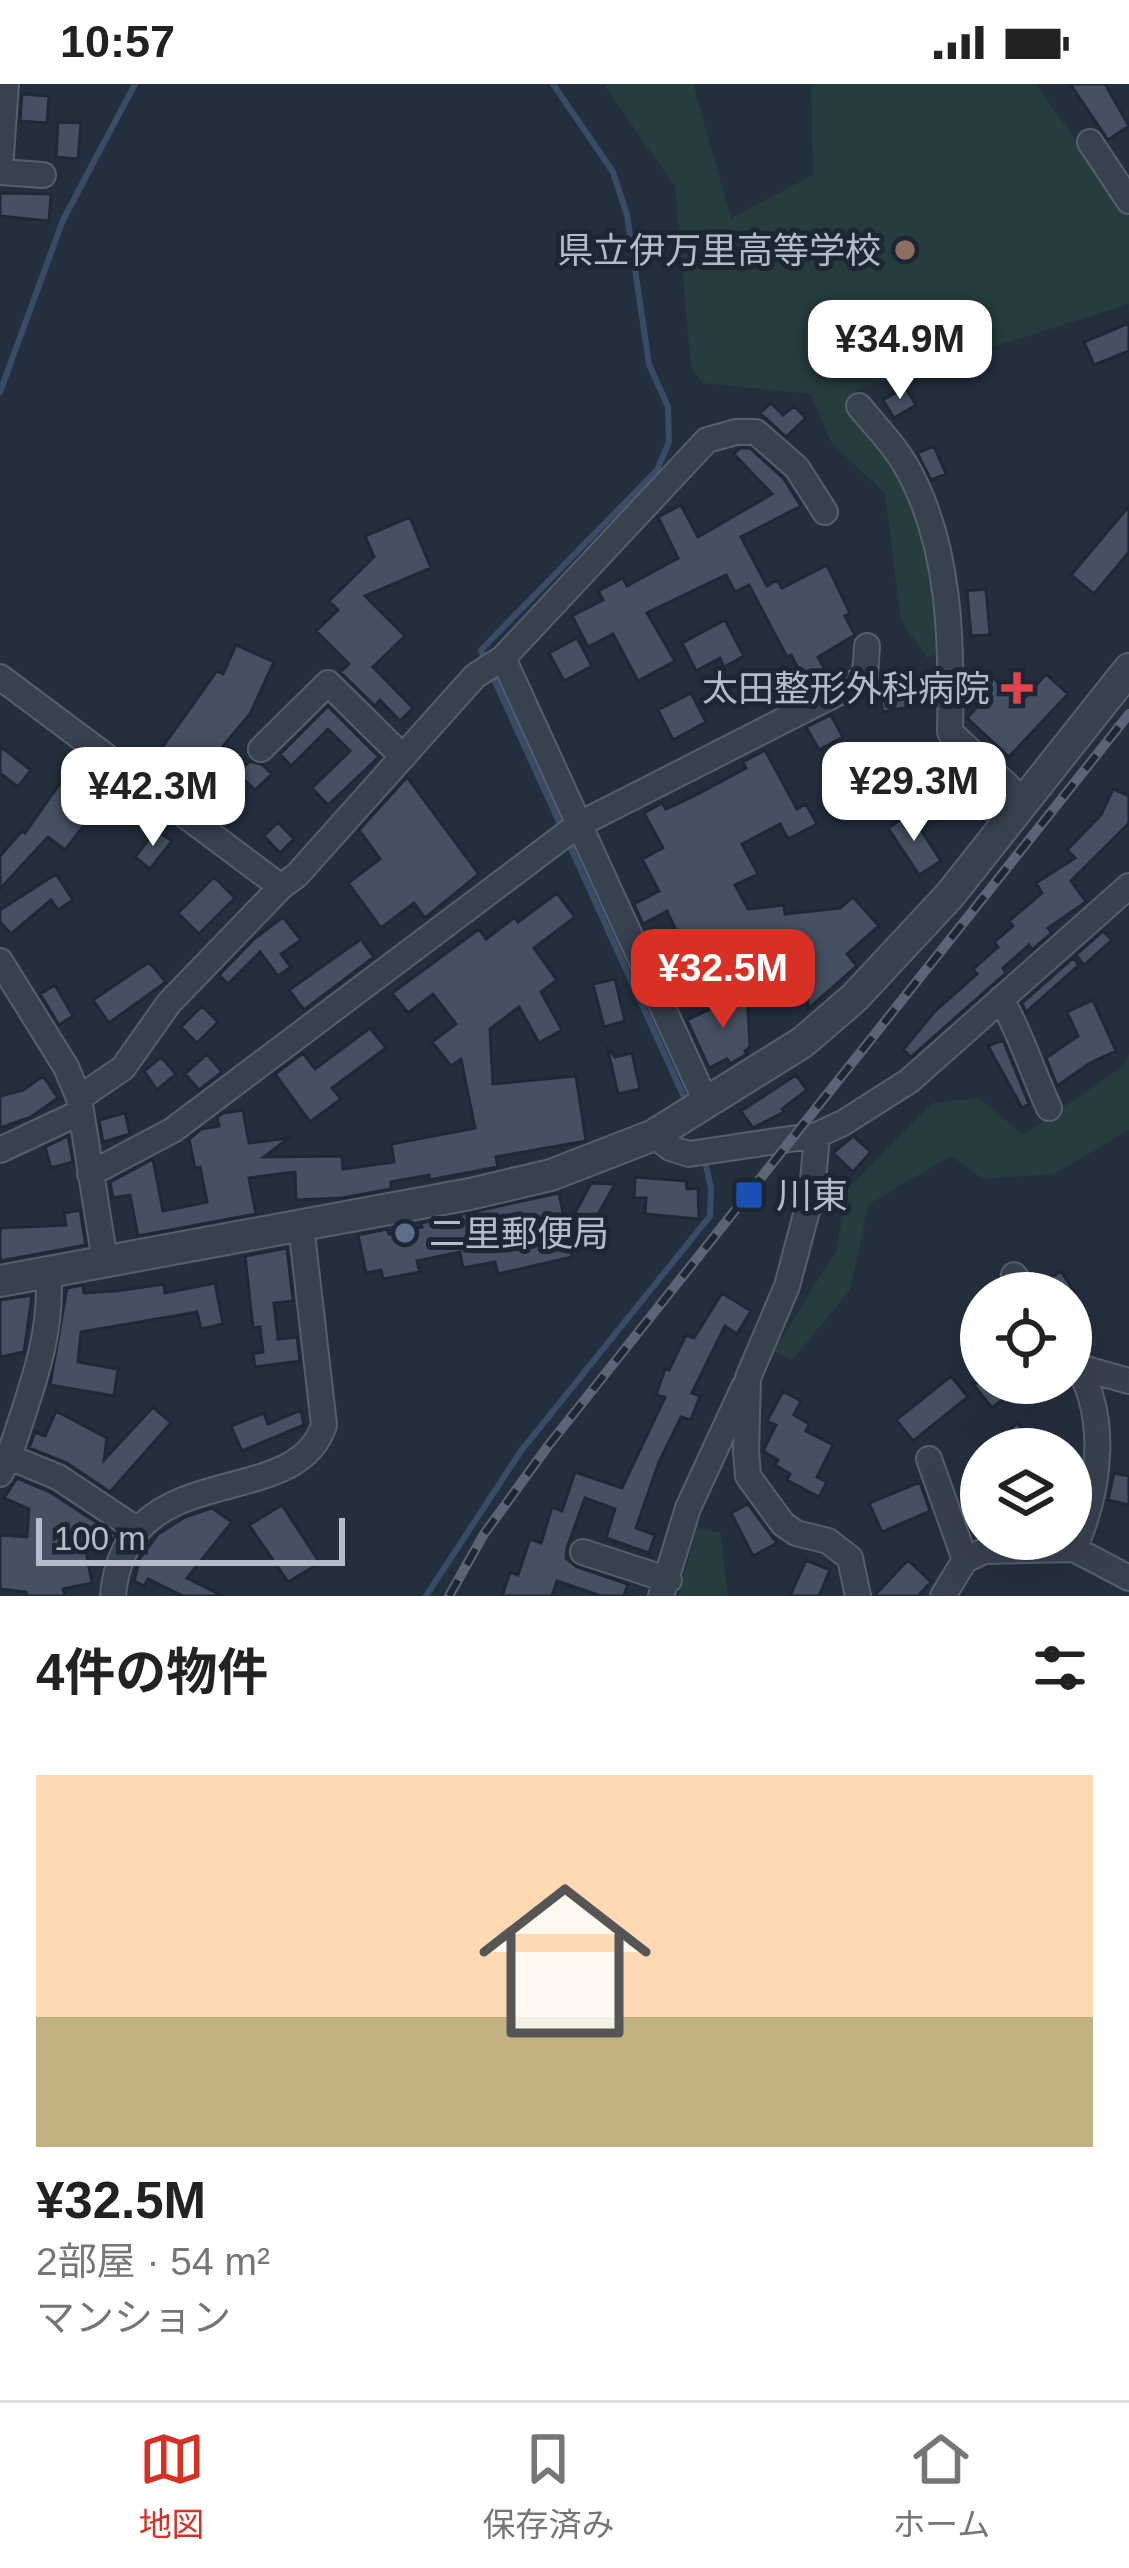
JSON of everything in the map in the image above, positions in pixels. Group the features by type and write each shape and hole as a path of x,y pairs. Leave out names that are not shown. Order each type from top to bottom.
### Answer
{"street":[{"path":"6,84 0,170 43,175"},
{"path":"1090,142 1129,201"},
{"path":"859,406 905,464 932,526 952,646 950,732 1024,801"},
{"path":"0,1150 80,1105 123,1068 169,1003 280,886 297,875 475,676 503,658 707,440 736,431 757,432 797,469 825,512"},
{"path":"90,1174 173,1130 567,832 853,685 865,675 867,646"},
{"path":"503,658 567,832 706,1102"},
{"path":"0,1281 470,1194 551,1175 654,1135 803,1042 855,998 950,896 1129,669"},
{"path":"0,677 280,886"},
{"path":"261,749 328,683 403,757"},
{"path":"654,1135 670,1148 700,1153 817,1135 909,1081 1129,886"},
{"path":"0,961 67,1067 80,1105 105,1262"},
{"path":"1001,999 1022,1035 1026,1058 1049,1108"},
{"path":"583,1552 665,1588 688,1508 787,1286 812,1192 817,1135"},
{"path":"112,1596 115,1571 136,1529 158,1510 300,1461 320,1436 324,1425 301,1225"},
{"path":"48,1272 51,1303 44,1346 4,1466 58,1477 136,1529"},
{"path":"1092,1367 1129,1381"},
{"path":"748,1378 748,1476 783,1523 796,1533 828,1541 850,1558 858,1596"},
{"path":"1089,1404 1096,1424 1098,1471 1092,1499"},
{"path":"929,1459 960,1546"},
{"path":"1092,1558 1129,1578"},
{"path":"943,1596 965,1560"}],"green space":[{"name":"県立伊万里高等学校","path":"604,84 693,84 731,218 813,175 811,84 1036,84 1129,217 1129,304 854,391 914,464 950,563 962,644 927,658 901,620 885,493 832,444 811,394 703,383 691,366 675,187"},
{"path":"1129,1053 1129,1130 1054,1174 983,1179 951,1156 869,1204 850,1290 792,1360 774,1351 836,1251 848,1188 933,1103 979,1098 1023,1135 1125,1065"},
{"path":"697,1529 720,1532 728,1596 678,1596"}],"building":[{"path":"1070,84 1105,84 1129,126 1108,140"},
{"path":"22,94 49,96 47,123 20,121"},
{"path":"58,122 81,123 78,159 56,157"},
{"path":"0,193 51,194 49,221 0,216"},
{"path":"1129,323 1129,351 1094,365 1084,342"},
{"path":"905,387 916,405 894,418 883,400"},
{"path":"771,403 783,415 794,406 806,418 786,437 760,413"},
{"path":"934,446 946,474 931,480 917,453"},
{"path":"750,448 784,479 801,506 741,537 767,586 777,580 782,588 827,565 855,635 818,657 827,673 806,684 749,585 735,592 726,575 647,613 675,661 638,681 613,634 588,647 572,616 603,600 598,591 623,578 627,586 678,558 658,517 681,505 698,537 772,494 734,454"},
{"path":"1129,506 1129,552 1094,594 1071,575"},
{"path":"410,517 431,568 365,596 405,636 373,667 413,708 400,721 380,700 375,706 340,672 349,664 316,631 338,610 329,601 374,557 365,536"},
{"path":"986,589 990,635 971,636 967,591"},
{"path":"725,620 744,656 724,667 720,658 696,671 682,643"},
{"path":"577,638 592,666 564,681 549,653"},
{"path":"236,645 274,662 250,714 192,783 156,756 217,671 223,674"},
{"path":"986,671 1020,703 1046,674 1068,694 1009,757 967,718 979,705 967,691"},
{"path":"905,685 909,707 883,712 879,691"},
{"path":"691,693 706,722 673,740 658,710"},
{"path":"328,706 379,757 328,805 312,788 350,751 328,729 291,766 280,754"},
{"path":"831,715 843,737 819,750 806,727"},
{"path":"0,746 31,770 18,787 0,773"},
{"path":"765,750 797,809 806,804 817,824 788,839 780,824 742,844 758,874 735,885 748,909 784,905 785,914 840,908 853,897 879,926 847,954 857,966 808,1009 806,957 734,961 672,987 660,961 685,950 667,911 643,924 634,904 659,891 642,859 663,848 644,813 662,803 666,809 694,796 746,768 743,762"},
{"path":"250,761 272,774 255,790 237,773"},
{"path":"70,769 99,790 106,781 134,802 117,824 97,809 65,850 48,837 0,889 0,856 25,833"},
{"path":"407,777 479,874 425,918 414,903 381,928 348,883 380,859 359,830"},
{"path":"1113,789 1129,796 1129,823 1071,881 1086,902 1048,928 1052,933 1032,950 1029,945 1003,968 1006,973 911,1057 903,1050 935,1011 977,974 973,969 1013,926 1009,921 1042,893 1036,883 1075,858 1067,850 1101,815"},
{"path":"910,813 941,861 919,875 888,828"},
{"path":"278,822 294,839 280,853 264,836"},
{"path":"156,830 172,841 150,869 135,857"},
{"path":"56,874 73,900 58,910 51,900 11,934 0,922 0,910"},
{"path":"214,877 235,898 199,934 178,913"},
{"path":"557,893 575,917 534,948 557,980 541,992 562,1030 539,1043 519,1007 490,1029 493,1084 576,1076 586,1141 496,1157 498,1167 391,1182 391,1189 342,1198 296,1200 295,1172 249,1178 256,1214 138,1236 130,1195 113,1198 110,1182 153,1159 163,1211 207,1202 189,1139 201,1129 219,1126 217,1117 223,1113 243,1110 249,1143 289,1138 264,1157 342,1156 343,1169 394,1162 391,1144 475,1128 461,1059 451,1066 432,1042 456,1024 433,994 408,1013 392,993 479,929 486,939"},
{"path":"283,917 301,940 281,954 291,967 278,976 260,952 228,984 219,975"},
{"path":"1103,931 1112,940 1084,965 1076,955"},
{"path":"361,939 374,957 304,1010 289,990"},
{"path":"1073,958 1079,965 1026,1012 1022,1003"},
{"path":"149,962 166,982 109,1023 93,1000"},
{"path":"615,979 625,1021 604,1027 593,984"},
{"path":"55,985 73,1016 59,1025 40,994"},
{"path":"747,991 747,1054 709,1068 687,1020"},
{"path":"1093,1000 1116,1051 1057,1086 1046,1058 1078,1036 1067,1012"},
{"path":"202,1006 218,1022 197,1043 181,1027"},
{"path":"370,1028 386,1048 332,1088 341,1099 310,1122 275,1074 303,1053 315,1069"},
{"path":"1003,1040 1029,1104 1022,1108 988,1046"},
{"path":"607,1046 615,1057 632,1053 640,1089 618,1094"},
{"path":"207,1054 222,1072 199,1090 185,1074"},
{"path":"161,1057 176,1074 157,1090 144,1071"},
{"path":"796,1075 807,1090 784,1112 753,1128 741,1111"},
{"path":"43,1076 58,1098 31,1117 0,1128 0,1096 23,1090"},
{"path":"125,1113 130,1134 103,1142 99,1120"},
{"path":"68,1136 73,1162 51,1168 45,1147"},
{"path":"853,1136 871,1152 853,1172 833,1153"},
{"path":"635,1177 686,1181 687,1189 698,1188 699,1219 645,1214 646,1198 634,1198"},
{"path":"591,1183 615,1184 592,1225 574,1215"},
{"path":"559,1193 572,1257 498,1274 495,1262 463,1268 460,1252 417,1261 420,1272 383,1279 381,1270 366,1273 358,1235 387,1229 389,1234"},
{"path":"80,1210 86,1245 0,1261 0,1228 66,1225 64,1213"},
{"path":"287,1248 293,1301 274,1303 278,1339 297,1337 300,1361 255,1367 253,1354 263,1352 260,1327 253,1328 245,1256"},
{"path":"215,1283 223,1324 201,1329 197,1312 81,1332 78,1362 118,1369 114,1396 50,1385 67,1288 83,1285 84,1293 164,1284 165,1293"},
{"path":"722,1293 751,1311 737,1334 725,1326 692,1393 700,1396 691,1420 681,1417 659,1462 636,1528 655,1535 649,1553 606,1538 615,1509 585,1498 567,1548 566,1558 577,1567 628,1584 624,1596 601,1596 557,1581 552,1596 502,1596 510,1572 518,1575 530,1539 541,1543 552,1507 562,1511 575,1472 622,1488 665,1397 656,1395 665,1369 669,1370 686,1335 694,1338"},
{"path":"32,1295 24,1352 0,1357 0,1300"},
{"path":"951,1376 960,1387 960,1403 913,1441 896,1420"},
{"path":"783,1391 801,1401 794,1415 809,1424 806,1431 833,1445 817,1477 827,1482 819,1497 787,1480 790,1474 763,1451 776,1425 767,1421"},
{"path":"153,1407 171,1423 110,1492 67,1463 29,1448 35,1432 45,1436 56,1411 107,1438 104,1460"},
{"path":"301,1410 304,1425 242,1451 231,1426 264,1413 268,1424"},
{"path":"1114,1473 1129,1476 1129,1505 1108,1500"},
{"path":"17,1478 50,1492 116,1535 110,1544 81,1524 92,1583 63,1589 65,1596 27,1596 26,1592 0,1589 0,1535 27,1537 29,1509 4,1498"},
{"path":"920,1482 930,1511 882,1532 869,1503"},
{"path":"748,1504 777,1543 753,1556 731,1513"},
{"path":"282,1505 320,1563 288,1582 249,1525"},
{"path":"212,1508 232,1522 187,1578 223,1596 183,1596 148,1579 144,1586 134,1581 140,1558 158,1534 185,1517"},
{"path":"806,1560 830,1570 819,1596 790,1596"},
{"path":"908,1560 931,1582 918,1596 874,1596"}],"waterway":[{"path":"0,392 63,220 135,84"},
{"path":"486,663 481,650 657,470 669,442 668,407 649,364 627,215 613,172 553,84"},
{"path":"492,675 561,826"},
{"path":"569,844 684,1097"},
{"path":"426,1596 521,1451 710,1216 705,1161"}],"railway":[{"path":"449,1596 484,1534 548,1446 1129,714"}],"place":[{"name":"県立伊万里高等学校","path":"905,250"},
{"name":"太田整形外科病院","path":"1017,688"},
{"name":"川東","path":"749,1195"},
{"name":"二里郵便局","path":"405,1233"}]}
